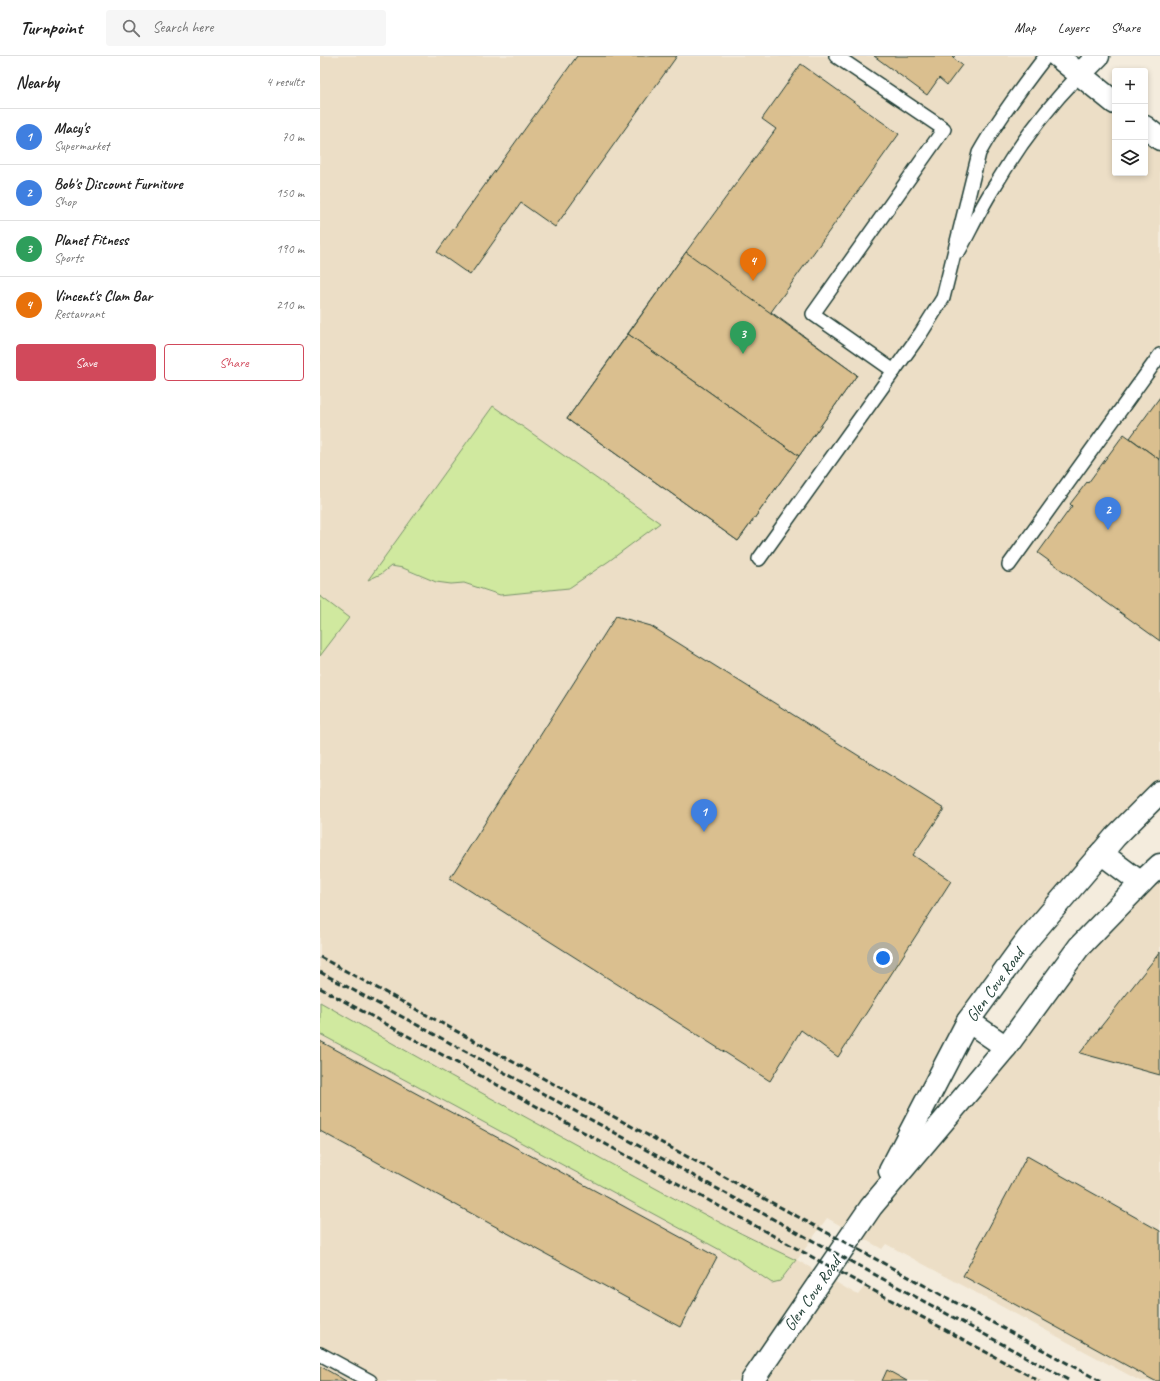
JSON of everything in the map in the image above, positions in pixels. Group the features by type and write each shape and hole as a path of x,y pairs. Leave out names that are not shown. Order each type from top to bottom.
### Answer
{"main road":[{"path":"1057,56 1112,101"},
{"path":"1080,75 1098,56"},
{"path":"1148,129 1160,139"},
{"name":"Glen Cove Road","path":"871,1207 968,1021 1027,940 1115,837 1160,792"},
{"path":"1101,853 1141,883"},
{"name":"Glen Cove Road","path":"752,1381 871,1207 1006,1047 1079,947 1160,865"},
{"path":"968,1021 1006,1047"}],"lane":[{"path":"836,56 944,129 813,314 894,371"},
{"path":"759,559 921,333 943,298 952,265 965,204 979,153 990,133 1046,56"},
{"path":"952,265 996,184 1042,117 1080,75"},
{"path":"1009,565 1160,355"},
{"path":"320,1354 370,1381"}],"shaded area":[{"path":"320,56 1057,56 1112,101 1112,176 1148,176 1148,129 1160,139 1160,790 1027,935 871,1205 1160,867 1160,1381 1140,1381 886,1244 882,1249 827,1218 797,1260 858,1295 865,1286 1043,1381 320,1381","holes":["609,561 491,593 464,583 451,584 415,574 403,568 391,566"]}],"green space":[{"path":"493,406 660,523 609,561 569,588 500,595 464,583 451,584 436,582 403,568 391,566 381,574 368,580"},
{"path":"320,596 349,618 320,656"},
{"path":"320,1002 662,1192 742,1234 796,1260 780,1281 772,1283 735,1258 320,1034"}],"building":[{"path":"577,56 677,56 555,227 521,203 470,275 437,252"},
{"path":"874,56 955,56 953,58 962,65 947,85 939,78 927,95"},
{"path":"801,64 899,134 771,312 857,375 738,541 567,419 776,129 762,119"},
{"path":"686,252 857,375 799,456 628,334"},
{"path":"628,334 799,456 738,541 567,419"},
{"path":"1160,397 1160,460 1130,438"},
{"path":"1124,434 1160,460 1160,641 1038,553 1072,506 1070,504 1087,482 1088,483"},
{"path":"616,616 651,626 944,809 913,855 951,881 838,1057 801,1030 770,1081 450,878"},
{"path":"1160,952 1160,1075 1080,1053"},
{"path":"320,1041 717,1257 680,1327 320,1131"},
{"path":"1027,1156 1160,1231 1160,1381 1155,1381 963,1276"},
{"path":"320,1366 346,1381 320,1381"},
{"path":"887,1370 907,1381 882,1381"}],"railway":[{"path":"320,957 1100,1381"},
{"path":"320,972 1070,1381"},
{"path":"320,988 1039,1381"}],"place":[{"name":"Vincent's Clam Bar","path":"753,281"},
{"name":"Planet Fitness","path":"743,354"},
{"name":"Bob's Discount Furniture","path":"1108,530"},
{"name":"Macy's","path":"704,832"}]}
